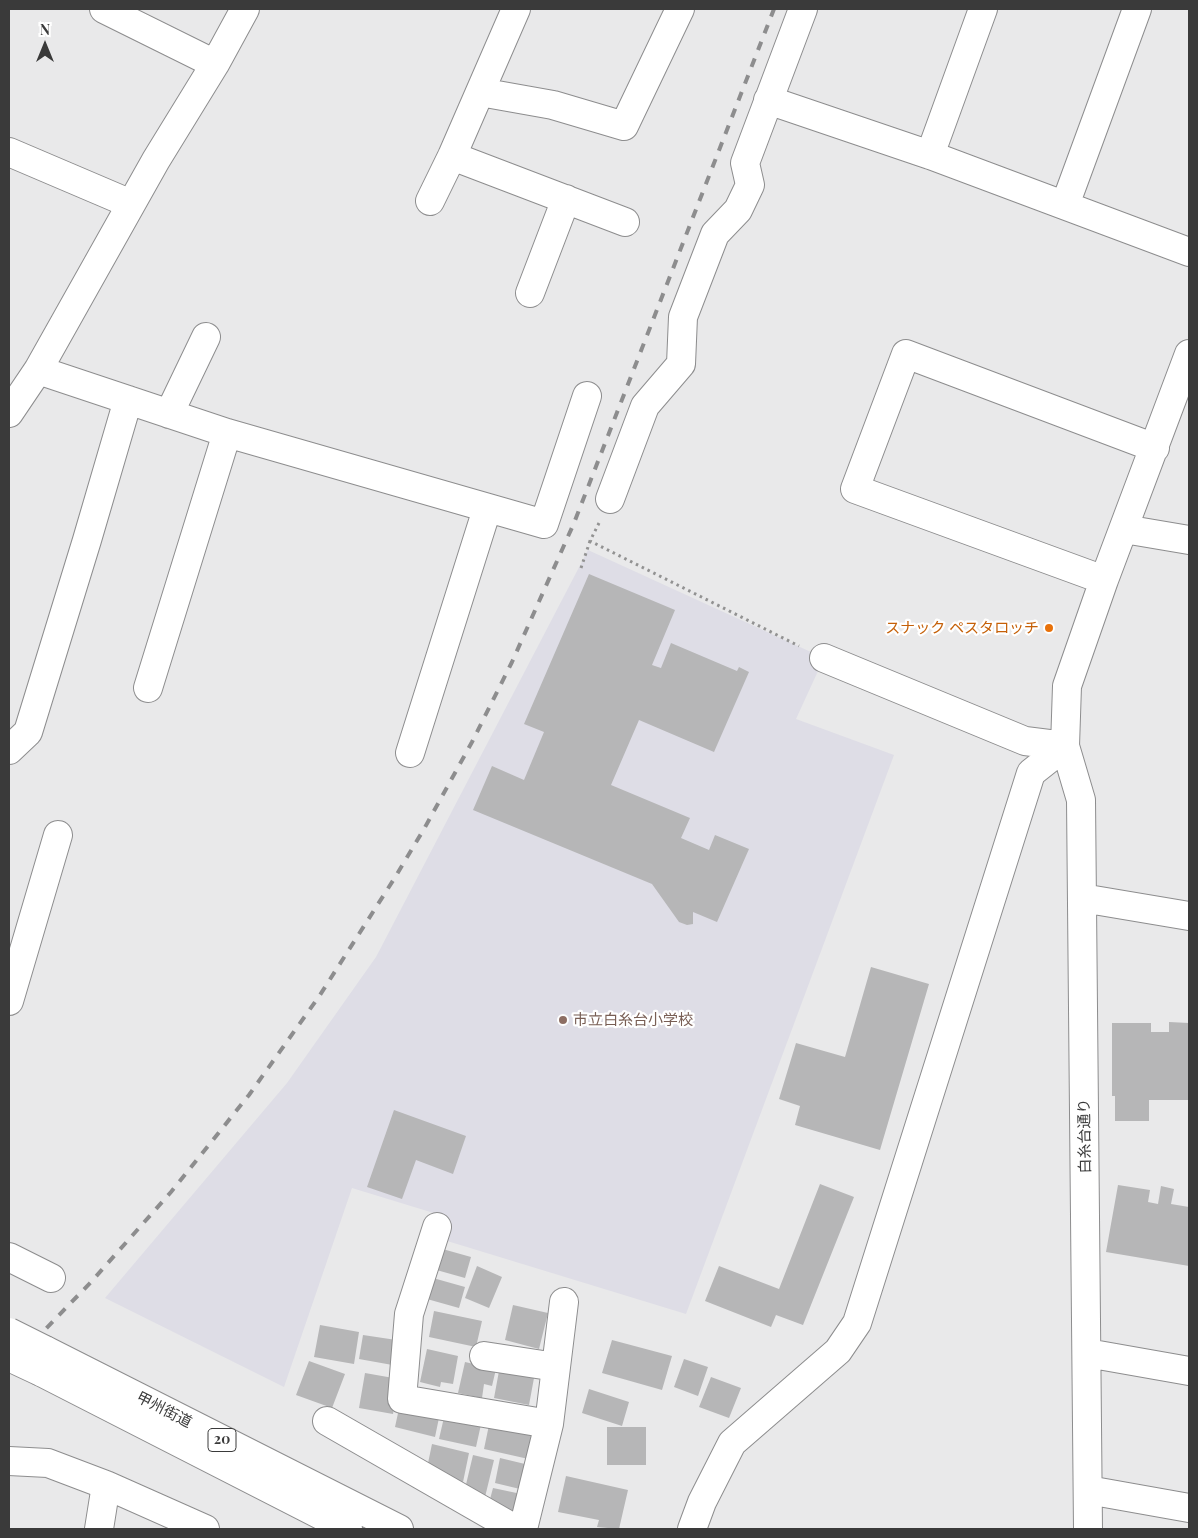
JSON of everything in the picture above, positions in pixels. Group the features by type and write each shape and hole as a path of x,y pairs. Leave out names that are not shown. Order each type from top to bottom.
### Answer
{"main road":[{"path":"104,9 215,64"},
{"path":"9,413 38,370 156,160 215,64 245,9"},
{"path":"430,201 452,156 516,9"},
{"path":"480,92 553,105 624,126 680,9"},
{"path":"610,499 645,406 681,364 683,317 715,234 738,210 750,185 745,163 803,9"},
{"path":"930,155 983,9"},
{"path":"1065,205 1137,9"},
{"path":"768,100 930,155 1189,252"},
{"path":"9,152 131,204"},
{"path":"452,156 625,222"},
{"path":"530,293 566,199"},
{"path":"169,414 206,336"},
{"path":"1104,580 855,489 906,354 1155,448"},
{"name":"白糸台通り","path":"1088,1529 1080,800 1065,746 1067,686 1104,580 1189,354"},
{"path":"38,370 227,433 544,524 587,396"},
{"path":"9,750 28,732 128,400"},
{"path":"148,688 227,433"},
{"path":"410,753 488,509"},
{"path":"1124,529 1189,540"},
{"path":"824,658 1026,741 1065,746"},
{"path":"692,1529 702,1502 732,1443 838,1351 857,1323 1031,773 1065,746"},
{"path":"9,1002 58,835"},
{"path":"1082,898 1189,916"},
{"path":"437,1227 409,1314 402,1399 549,1424"},
{"path":"9,1257 51,1278"},
{"path":"523,1529 549,1424 564,1302"},
{"name":"甲州街道","path":"9,1332 43,1361 348,1529"},
{"path":"1087,1353 1189,1371"},
{"name":"甲州街道","path":"9,1356 43,1361 400,1529"},
{"path":"484,1356 556,1367"},
{"path":"327,1421 515,1529"},
{"path":"9,1461 48,1463 106,1485 205,1529"},
{"path":"99,1529 106,1485"},
{"path":"1088,1490 1189,1508"}],"path":[{"path":"581,568 590,541 610,499"},
{"path":"590,541 824,658"}],"shaded area":[{"name":"市立白糸台小学校","path":"588,550 824,658 796,719 894,755 686,1314 444,1240 450,1218 352,1188 284,1387 105,1298 287,1083 376,957"}],"building":[{"path":"589,574 675,610 652,665 661,668 671,643 737,671 739,667 749,672 714,752 639,720 611,785 690,818 681,838 709,850 715,835 749,849 717,922 693,912 693,924 687,925 679,922 652,884 473,810 492,766 524,780 544,732 524,724"},
{"path":"871,967 929,984 880,1150 795,1125 800,1106 779,1099 796,1043 845,1057"},
{"path":"1169,1022 1189,1023 1189,1100 1149,1100 1149,1121 1115,1121 1115,1096 1112,1096 1112,1023 1151,1023 1151,1032 1169,1032"},
{"path":"394,1110 466,1136 453,1174 416,1160 402,1199 367,1187"},
{"path":"820,1184 854,1197 803,1325 776,1315 771,1327 705,1301 719,1266 779,1289"},
{"path":"1118,1185 1150,1190 1148,1202 1158,1204 1161,1186 1174,1189 1171,1204 1189,1207 1189,1266 1106,1252"},
{"path":"439,1248 471,1257 465,1278 433,1269"},
{"path":"477,1266 502,1277 489,1308 465,1298"},
{"path":"433,1278 465,1287 459,1308 427,1299"},
{"path":"513,1305 548,1313 539,1349 505,1340"},
{"path":"434,1311 482,1321 476,1347 429,1337"},
{"path":"320,1325 359,1332 354,1364 314,1357"},
{"path":"363,1335 403,1341 398,1366 359,1359"},
{"path":"612,1340 672,1356 662,1390 602,1373"},
{"path":"427,1349 458,1356 453,1384 441,1382 440,1387 420,1382"},
{"path":"684,1359 708,1367 698,1396 674,1387"},
{"path":"309,1361 345,1374 332,1408 296,1395"},
{"path":"465,1362 496,1369 492,1386 484,1384 482,1398 458,1393"},
{"path":"499,1371 534,1378 529,1405 494,1398"},
{"path":"365,1373 399,1379 393,1414 359,1408"},
{"path":"711,1377 741,1388 729,1418 699,1407"},
{"path":"589,1389 629,1402 622,1426 582,1413"},
{"path":"400,1404 440,1413 435,1437 395,1427"},
{"path":"445,1413 482,1420 476,1447 439,1439"},
{"path":"489,1425 538,1436 533,1460 484,1449"},
{"path":"607,1427 646,1427 646,1465 607,1465"},
{"path":"432,1444 469,1453 463,1482 446,1478 447,1473 427,1468"},
{"path":"473,1455 494,1460 485,1497 464,1493"},
{"path":"500,1458 525,1464 520,1489 495,1483"},
{"path":"566,1476 628,1490 619,1529 597,1527 599,1520 558,1512"},
{"path":"493,1488 526,1495 519,1522 489,1503"}],"railway":[{"path":"9,1367 91,1282 171,1192 249,1095 320,995 424,829 472,742 512,662 574,523 774,9"}],"place":[{"name":"スナック ペスタロッチ","path":"1049,628"},
{"name":"市立白糸台小学校","path":"563,1020"}]}
